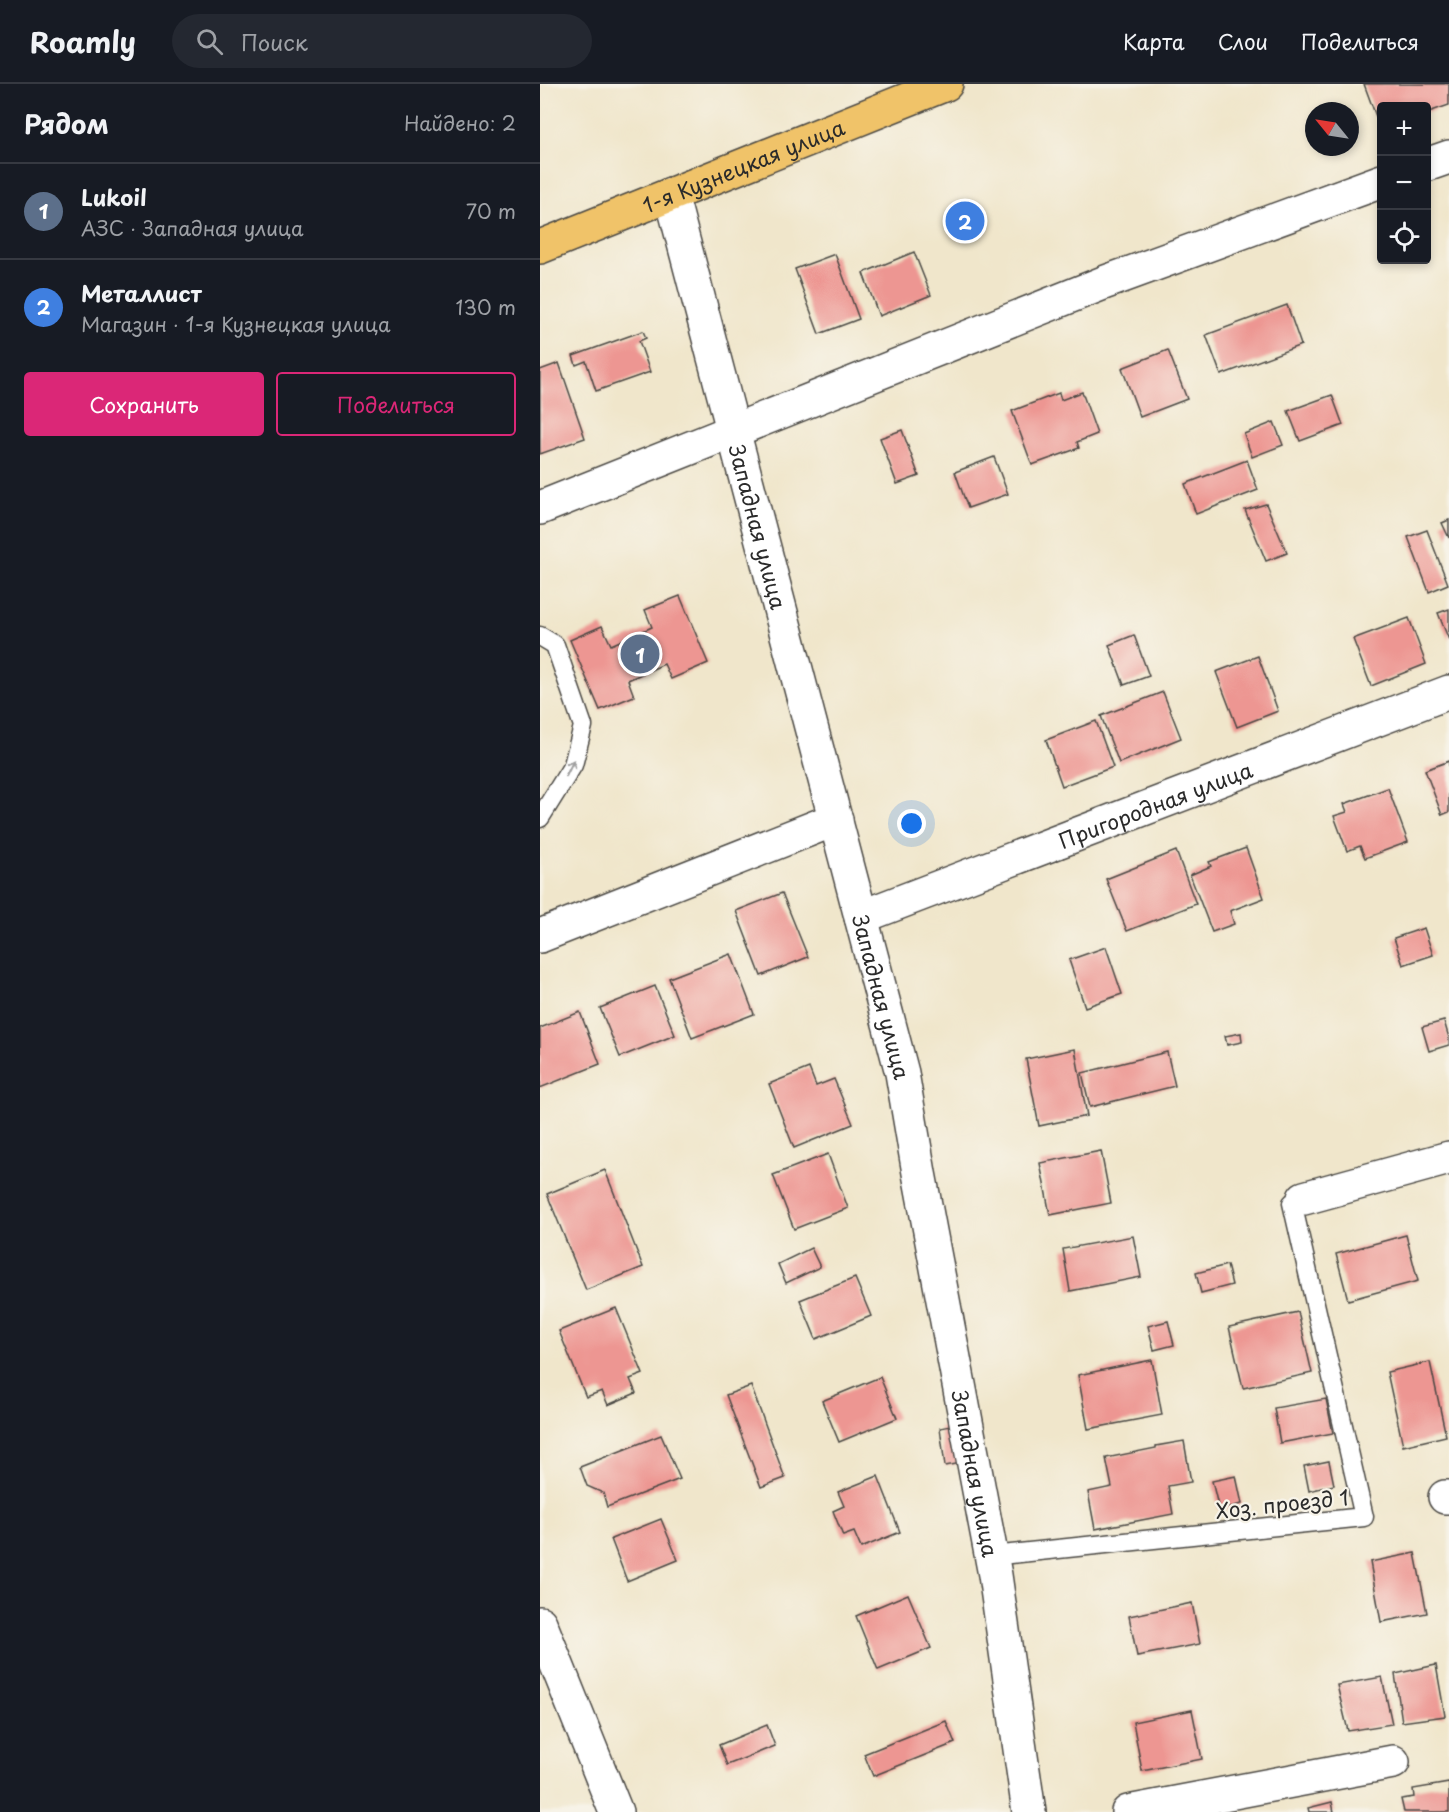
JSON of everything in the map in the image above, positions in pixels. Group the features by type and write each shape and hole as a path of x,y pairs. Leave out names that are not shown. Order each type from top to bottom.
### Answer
{"main road":[{"name":"1-я Кузнецкая улица","path":"540,247 946,84"}],"street":[{"path":"1431,163 1449,157"},
{"path":"540,508 1106,282 1377,184"},
{"name":"Западная улица","path":"671,194 902,1073 992,1556 1029,1812"},
{"name":"Пригородная улица","path":"861,916 1449,692"},
{"path":"540,936 836,819"},
{"path":"1298,1200 1449,1158"},
{"path":"540,1623 616,1812"},
{"path":"1128,1812 1393,1762"}],"lane":[{"path":"540,636 555,645 583,726 573,765 540,818"},
{"name":"Хоз. проезд 1","path":"992,1556 1364,1517 1298,1200"}],"building":[{"path":"1364,84 1449,84 1449,105 1431,111 1431,102 1377,102 1377,119"},
{"path":"914,252 931,295 879,316 863,273"},
{"path":"835,254 859,319 819,334 795,269"},
{"path":"1287,305 1301,345 1221,375 1206,335"},
{"path":"643,331 646,338 639,341 650,372 596,391 586,361 576,365 573,356"},
{"path":"1168,350 1187,399 1140,417 1122,368"},
{"path":"559,363 585,438 540,454 540,370"},
{"path":"1082,392 1097,434 1077,442 1079,448 1032,465 1012,411 1059,393 1061,400"},
{"path":"1332,395 1343,425 1300,441 1288,411"},
{"path":"1274,422 1283,445 1252,457 1244,434"},
{"path":"902,430 919,476 897,484 880,438"},
{"path":"994,457 1008,494 968,508 955,472"},
{"path":"1247,460 1258,490 1196,514 1185,484"},
{"path":"1266,504 1287,553 1266,561 1245,510"},
{"path":"1449,520 1449,538 1442,523"},
{"path":"1427,530 1448,584 1429,592 1408,537"},
{"path":"680,596 708,663 671,679 664,664 628,680 634,696 600,710 570,640 602,626 611,645 652,627 645,610"},
{"path":"1449,609 1449,640 1438,613"},
{"path":"1409,618 1426,664 1371,686 1353,639"},
{"path":"1134,635 1149,676 1124,685 1109,645"},
{"path":"1258,656 1278,711 1237,727 1216,672"},
{"path":"1163,692 1181,738 1119,763 1101,716"},
{"path":"1096,721 1113,767 1062,786 1046,740"},
{"path":"1449,761 1449,812 1442,815 1425,770"},
{"path":"1388,788 1408,842 1365,858 1360,846 1347,851 1334,816 1347,812 1344,804"},
{"path":"1246,848 1264,898 1230,911 1234,924 1212,932 1190,875 1211,866 1209,862"},
{"path":"1176,851 1196,904 1127,931 1106,879"},
{"path":"782,893 808,957 761,976 736,911"},
{"path":"1424,928 1433,955 1403,965 1394,938"},
{"path":"1106,947 1122,994 1085,1007 1069,960"},
{"path":"731,954 754,1014 692,1038 669,978"},
{"path":"655,986 675,1035 620,1057 600,1008"},
{"path":"580,1012 600,1064 540,1088 540,1028"},
{"path":"1444,1021 1449,1045 1429,1051 1422,1027"},
{"path":"1241,1033 1242,1042 1227,1045 1225,1036"},
{"path":"1075,1049 1087,1116 1039,1126 1026,1059"},
{"path":"1167,1052 1175,1086 1090,1107 1082,1073"},
{"path":"809,1068 816,1086 834,1079 853,1124 794,1148 769,1084"},
{"path":"1101,1151 1111,1203 1050,1215 1040,1163"},
{"path":"828,1154 848,1208 794,1229 773,1175"},
{"path":"605,1170 643,1267 586,1290 547,1194"},
{"path":"1406,1235 1418,1281 1348,1300 1336,1254"},
{"path":"1133,1236 1141,1277 1070,1291 1063,1249"},
{"path":"811,1248 820,1267 786,1283 778,1264"},
{"path":"1227,1265 1232,1285 1201,1293 1196,1273"},
{"path":"855,1278 871,1316 816,1339 800,1300"},
{"path":"616,1308 643,1374 630,1379 636,1393 608,1405 602,1391 586,1397 559,1331"},
{"path":"1298,1312 1312,1373 1243,1388 1229,1327"},
{"path":"1168,1321 1174,1345 1154,1350 1148,1326"},
{"path":"1152,1360 1162,1415 1088,1429 1078,1375"},
{"path":"1430,1362 1446,1436 1403,1446 1387,1372"},
{"path":"880,1377 897,1418 839,1442 822,1401"},
{"path":"751,1386 785,1478 761,1487 726,1395"},
{"path":"1326,1399 1333,1433 1280,1443 1274,1408"},
{"path":"956,1425 962,1463 945,1466 940,1428"},
{"path":"661,1435 680,1479 607,1507 603,1493 587,1486 580,1467"},
{"path":"1184,1441 1191,1482 1168,1486 1173,1514 1095,1529 1088,1492 1112,1487 1106,1458"},
{"path":"1329,1461 1334,1485 1309,1491 1304,1466"},
{"path":"878,1476 900,1532 861,1548 854,1532 843,1536 833,1511 844,1506 838,1492"},
{"path":"1236,1476 1242,1504 1219,1510 1212,1481"},
{"path":"661,1519 678,1560 627,1581 611,1539"},
{"path":"1415,1553 1427,1613 1381,1622 1370,1562"},
{"path":"908,1594 931,1648 878,1670 856,1616"},
{"path":"1192,1603 1200,1644 1137,1656 1129,1616"},
{"path":"1436,1665 1445,1716 1402,1722 1395,1674"},
{"path":"1382,1677 1392,1724 1348,1731 1337,1685"},
{"path":"1192,1710 1202,1759 1142,1771 1133,1722"},
{"path":"946,1721 955,1743 873,1776 864,1754"},
{"path":"767,1725 775,1746 727,1765 719,1745"},
{"path":"1449,1783 1449,1812 1404,1812 1401,1799 1414,1797 1413,1789"},
{"path":"1332,1802 1334,1812 1309,1812 1308,1808"}],"place":[{"name":"Металлист","path":"965,221"},
{"name":"Lukoil","path":"640,654"}]}
